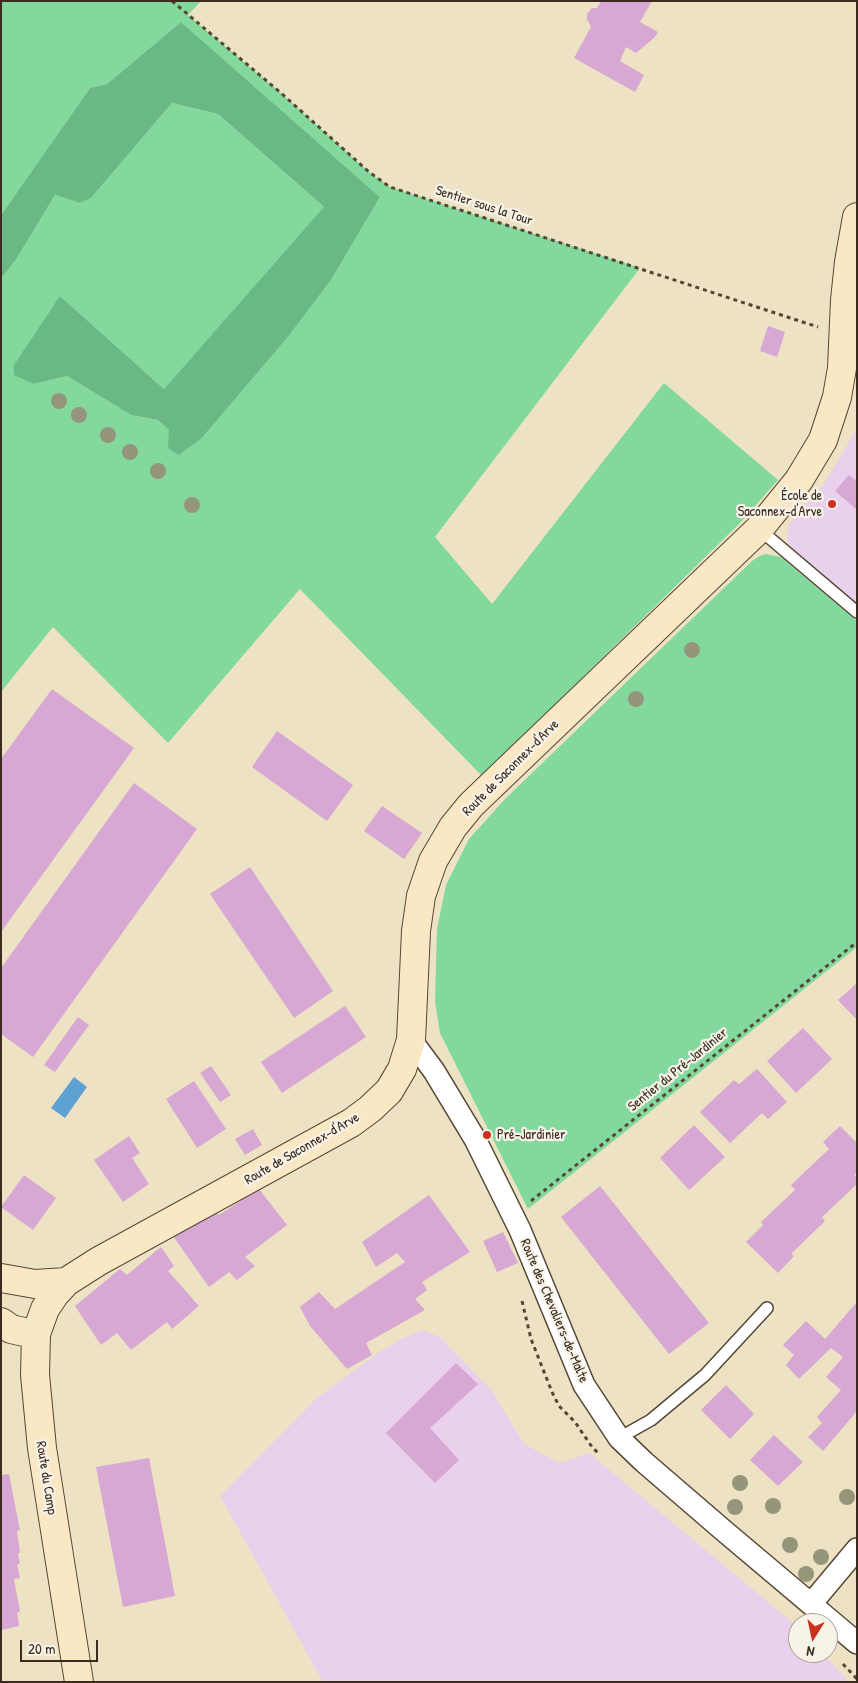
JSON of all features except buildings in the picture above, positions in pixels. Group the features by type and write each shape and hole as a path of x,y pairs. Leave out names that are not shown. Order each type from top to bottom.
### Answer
{"street":[{"name":"Route de Saconnex-d'Arve","path":"1,1278 36,1284 66,1282 99,1260 351,1123 370,1109 389,1091 402,1068 411,1040 416,931 421,896 433,861 453,827 471,805 759,529 799,480 823,440 837,397 842,368 849,262 857,217"},
{"name":"Route des Chevaliers-de-Malte","path":"411,1040 434,1071 476,1139 513,1215 584,1385 619,1438 723,1530 857,1643"},
{"name":"Route du Camp","path":"66,1282 55,1294 46,1309 36,1334 34,1375 38,1418 78,1682"},
{"path":"1,1322 11,1328 36,1334"},
{"path":"812,1604 857,1549"}],"lane":[{"path":"759,529 857,612"},
{"path":"619,1438 651,1420 705,1375 767,1308"}],"path":[{"name":"Sentier sous la Tour","path":"172,1 281,93 369,172 390,187 844,335"},
{"name":"Sentier du Pré-Jardinier","path":"513,1215 857,942"}],"shaded area":[{"name":"École de Saconnex-d'Arve","path":"857,428 857,603 797,552 788,543 787,535 789,524 824,484"},
{"path":"423,1330 440,1337 492,1391 524,1444 559,1463 589,1453 788,1619 788,1663 832,1663 849,1682 323,1682 220,1496 317,1398 378,1353 403,1338"}],"green space":[{"path":"1,1 201,1 188,15 281,93 369,172 390,187 640,268 435,537 492,604 664,383 778,480 740,523 482,776 300,589 168,743 53,627 1,692 1,279 17,258 55,195 80,203 91,198 172,103 218,114 325,208 164,389 60,296 34,384 67,376 131,415 158,420 169,430 179,455 201,439 288,337 331,280 380,197 181,22 107,84 90,88 1,215"},
{"path":"181,22 380,197 331,280 288,337 201,439 179,455 168,448 169,430 158,420 131,415 67,376 34,384 14,375 14,365 60,296 164,389 324,207 218,114 172,103 91,198 80,203 55,195 17,258 1,279 1,215 90,88 107,84"},
{"path":"766,554 781,557 857,621 857,947 528,1209 440,1033 435,1002 437,929 446,885 469,839 505,799 752,561"}],"water":[{"path":"74,1077 87,1087 65,1118 51,1108"}],"place":[{"name":"École de Saconnex-d'Arve","path":"832,504"},
{"name":"Pré-Jardinier","path":"487,1135"}]}
